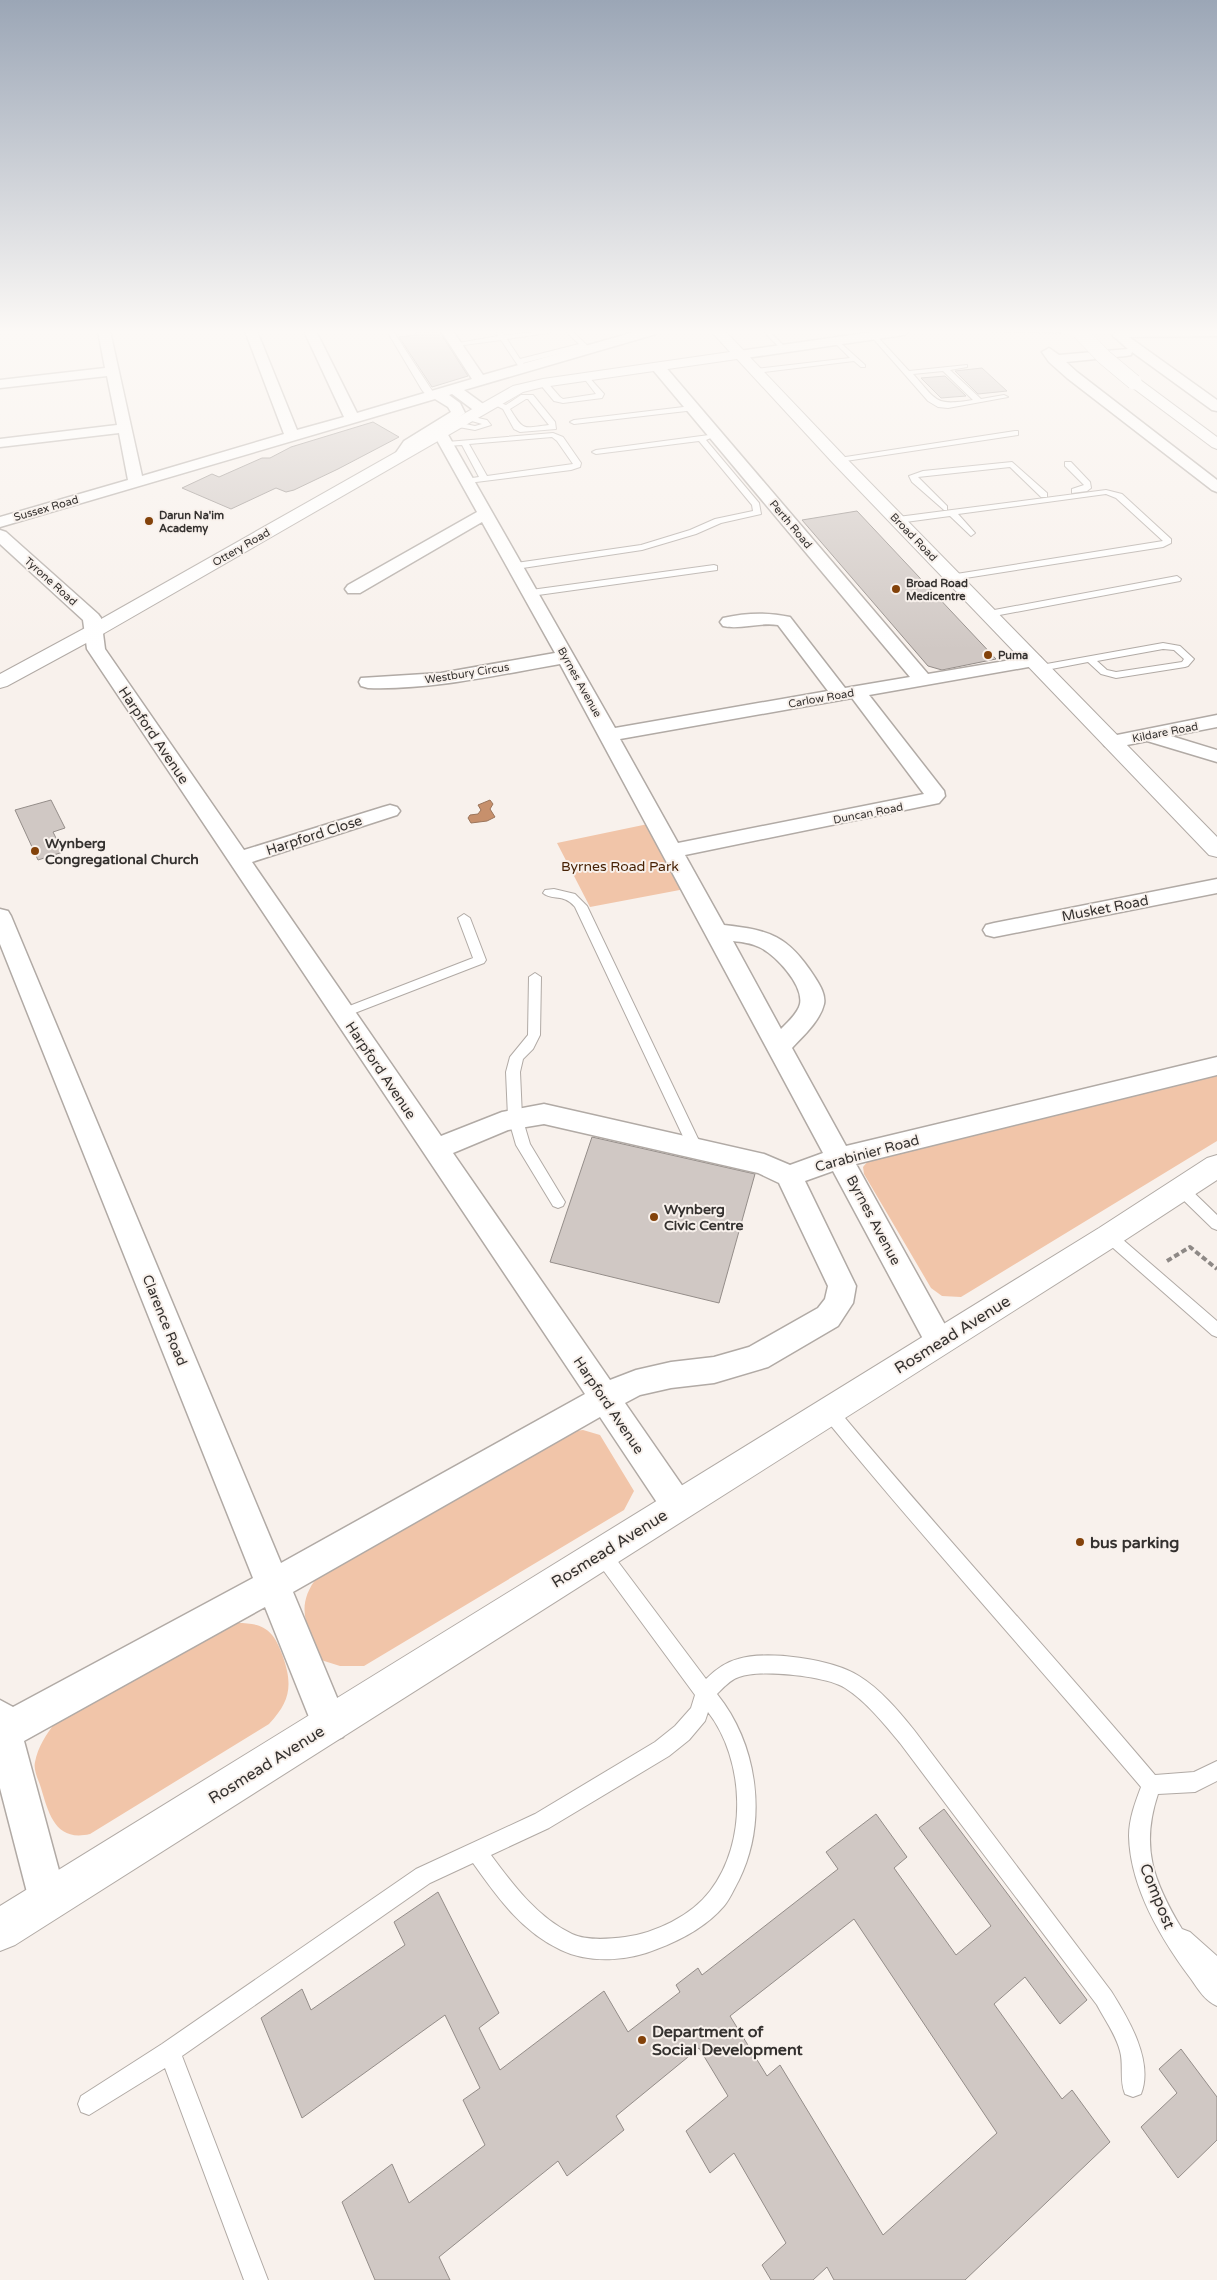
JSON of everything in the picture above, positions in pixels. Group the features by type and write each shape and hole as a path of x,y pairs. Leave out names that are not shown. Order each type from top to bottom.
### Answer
{"street":[{"path":"0,443 47,437"},
{"path":"127,437 136,481"},
{"name":"Sussex Road","path":"0,522 284,437"},
{"name":"Ottery Road","path":"0,682 94,631 402,454 436,437"},
{"name":"Byrnes Avenue","path":"469,437 476,480 486,513 717,932 939,1342"},
{"name":"Perth Road","path":"709,437 923,680"},
{"name":"Broad Road","path":"818,437 1217,850"},
{"path":"1153,437 1217,487"},
{"path":"354,589 486,513"},
{"name":"Tyrone Road","path":"0,535 92,618 94,631"},
{"name":"Duncan Road","path":"672,851 932,799 934,796 934,791 784,622 766,618 729,622"},
{"name":"Harpford Avenue","path":"94,631 96,648 677,1505"},
{"name":"Westbury Circus","path":"368,682 403,683 429,680 566,657"},
{"name":"Carlow Road","path":"608,735 923,680 1038,664"},
{"name":"Kildare Road","path":"1112,742 1217,721"},
{"path":"1150,735 1217,756"},
{"name":"Harpford Close","path":"238,859 390,811"},
{"name":"Musket Road","path":"994,930 1217,886"},
{"name":"Clarence Road","path":"0,916 330,1724"},
{"path":"717,932 765,940 781,948 792,959 810,990 812,1004 808,1013 779,1046"},
{"name":"Carabinier Road","path":"789,1176 840,1158 1217,1066"},
{"path":"48,1900 1,1728 273,1584 606,1400 618,1391 636,1383 671,1375 714,1370 757,1358 820,1322 835,1311 842,1295 840,1277 789,1176 764,1164 558,1116 531,1114 515,1117 436,1149"},
{"name":"Rosmead Avenue","path":"0,1930 1109,1236 1217,1166"}],"lane":[{"path":"476,480 571,468 577,465 557,437"},
{"path":"596,452 706,437"},
{"path":"516,566 642,548 693,532 718,521 758,512 756,505 709,437"},
{"path":"839,460 992,437"},
{"path":"971,532 915,480 914,476 923,473 1009,463 1016,465 1044,494"},
{"path":"948,511 1044,494 1084,490 1088,486 1068,464"},
{"path":"896,518 1106,492 1119,496 1168,541 1163,544 953,577"},
{"path":"531,593 714,568"},
{"path":"989,614 1177,579"},
{"path":"1038,664 1090,659 1163,646 1177,648 1189,660 1185,664 1116,675 1104,672 1090,659"},
{"path":"548,893 566,894 573,897 581,906 695,1147"},
{"path":"343,1013 480,960 464,918"},
{"path":"535,976 534,1035 528,1046 517,1057 513,1072 515,1117 523,1145 558,1202"},
{"path":"1181,1189 1217,1224"},
{"path":"1109,1236 1217,1330"},
{"path":"829,1411 908,1506 1151,1784 1195,1782 1217,1770"},
{"path":"476,1850 506,1892 531,1920 570,1944 605,1949 636,1947 672,1934 717,1899 737,1866 747,1828 745,1788 738,1751 723,1717 601,1553"},
{"path":"89,2104 170,2052 423,1876 542,1821 662,1748 682,1733 698,1714 705,1693 724,1674 739,1668 755,1666 820,1670 850,1681 877,1702 1104,1998 1121,2027 1131,2052 1133,2086"},
{"name":"Compost","path":"1151,1784 1142,1811 1139,1837 1145,1873 1165,1922 1217,1994"},
{"path":"1165,1922 1213,1966 1217,1967"},
{"path":"170,2052 256,2280"}],"path":[{"path":"1150,1272 1190,1247 1217,1269"}],"green space":[{"name":"Byrnes Road Park","path":"648,824 685,889 590,907 557,843"},
{"path":"1217,1075 1217,1141 961,1297 942,1296 931,1288 864,1174 863,1167 869,1160"},
{"path":"583,1430 600,1435 634,1491 624,1510 364,1666 340,1666 321,1660 305,1618 306,1598 310,1587 318,1576 575,1431"},
{"path":"237,1623 254,1624 266,1629 279,1645 286,1665 289,1683 286,1700 276,1716 269,1724 90,1834 69,1834 62,1830 51,1817 47,1808 35,1768 36,1756 40,1746 56,1722"}],"shaded area":[{"path":"490,800 493,804 490,809 495,817 487,821 471,823 468,818 470,815 478,814 481,810 478,805"}],"building":[{"path":"322,437 398,437 294,490 286,492 276,488 231,509 182,488 212,474 219,477 262,458 270,458 291,447"},
{"name":"Broad Road Medicentre","path":"857,511 996,659 942,670 928,666 802,520"},
{"path":"51,800 65,828 53,832 63,852 38,860 15,810"},
{"name":"Wynberg Civic Centre","path":"592,1137 755,1174 719,1303 550,1262"},
{"name":"Department of Social Development","path":"944,1809 1087,2000 1060,2024 1025,1977 994,2004 1062,2099 1072,2090 1110,2142 965,2280 834,2280 827,2267 813,2280 771,2280 762,2265 786,2243 734,2153 710,2173 686,2131 728,2096 699,2048 616,2116 624,2130 567,2176 558,2161 439,2257 450,2280 375,2280 342,2202 392,2164 409,2203 485,2145 463,2100 480,2088 445,2015 302,2118 261,2018 302,1989 311,2010 405,1945 394,1922 438,1892 499,2013 479,2028 500,2070 604,1991 628,2032 680,1992 676,1985 698,1968 702,1975 838,1869 826,1852 876,1814 907,1857 894,1868 956,1955 991,1926 919,1828","holes":["854,1919 997,2133 883,2235 780,2065 767,2076 730,2016"]},
{"path":"1181,2049 1217,2097 1217,2140 1178,2178 1141,2127 1177,2093 1159,2069"}],"place":[{"name":"Darun Na'im Academy","path":"149,521"},
{"name":"Broad Road Medicentre","path":"896,589"},
{"name":"Puma","path":"988,655"},
{"name":"Wynberg Congregational Church","path":"35,851"},
{"name":"Wynberg Civic Centre","path":"654,1217"},
{"name":"bus parking","path":"1080,1542"},
{"name":"Department of Social Development","path":"642,2040"}]}
